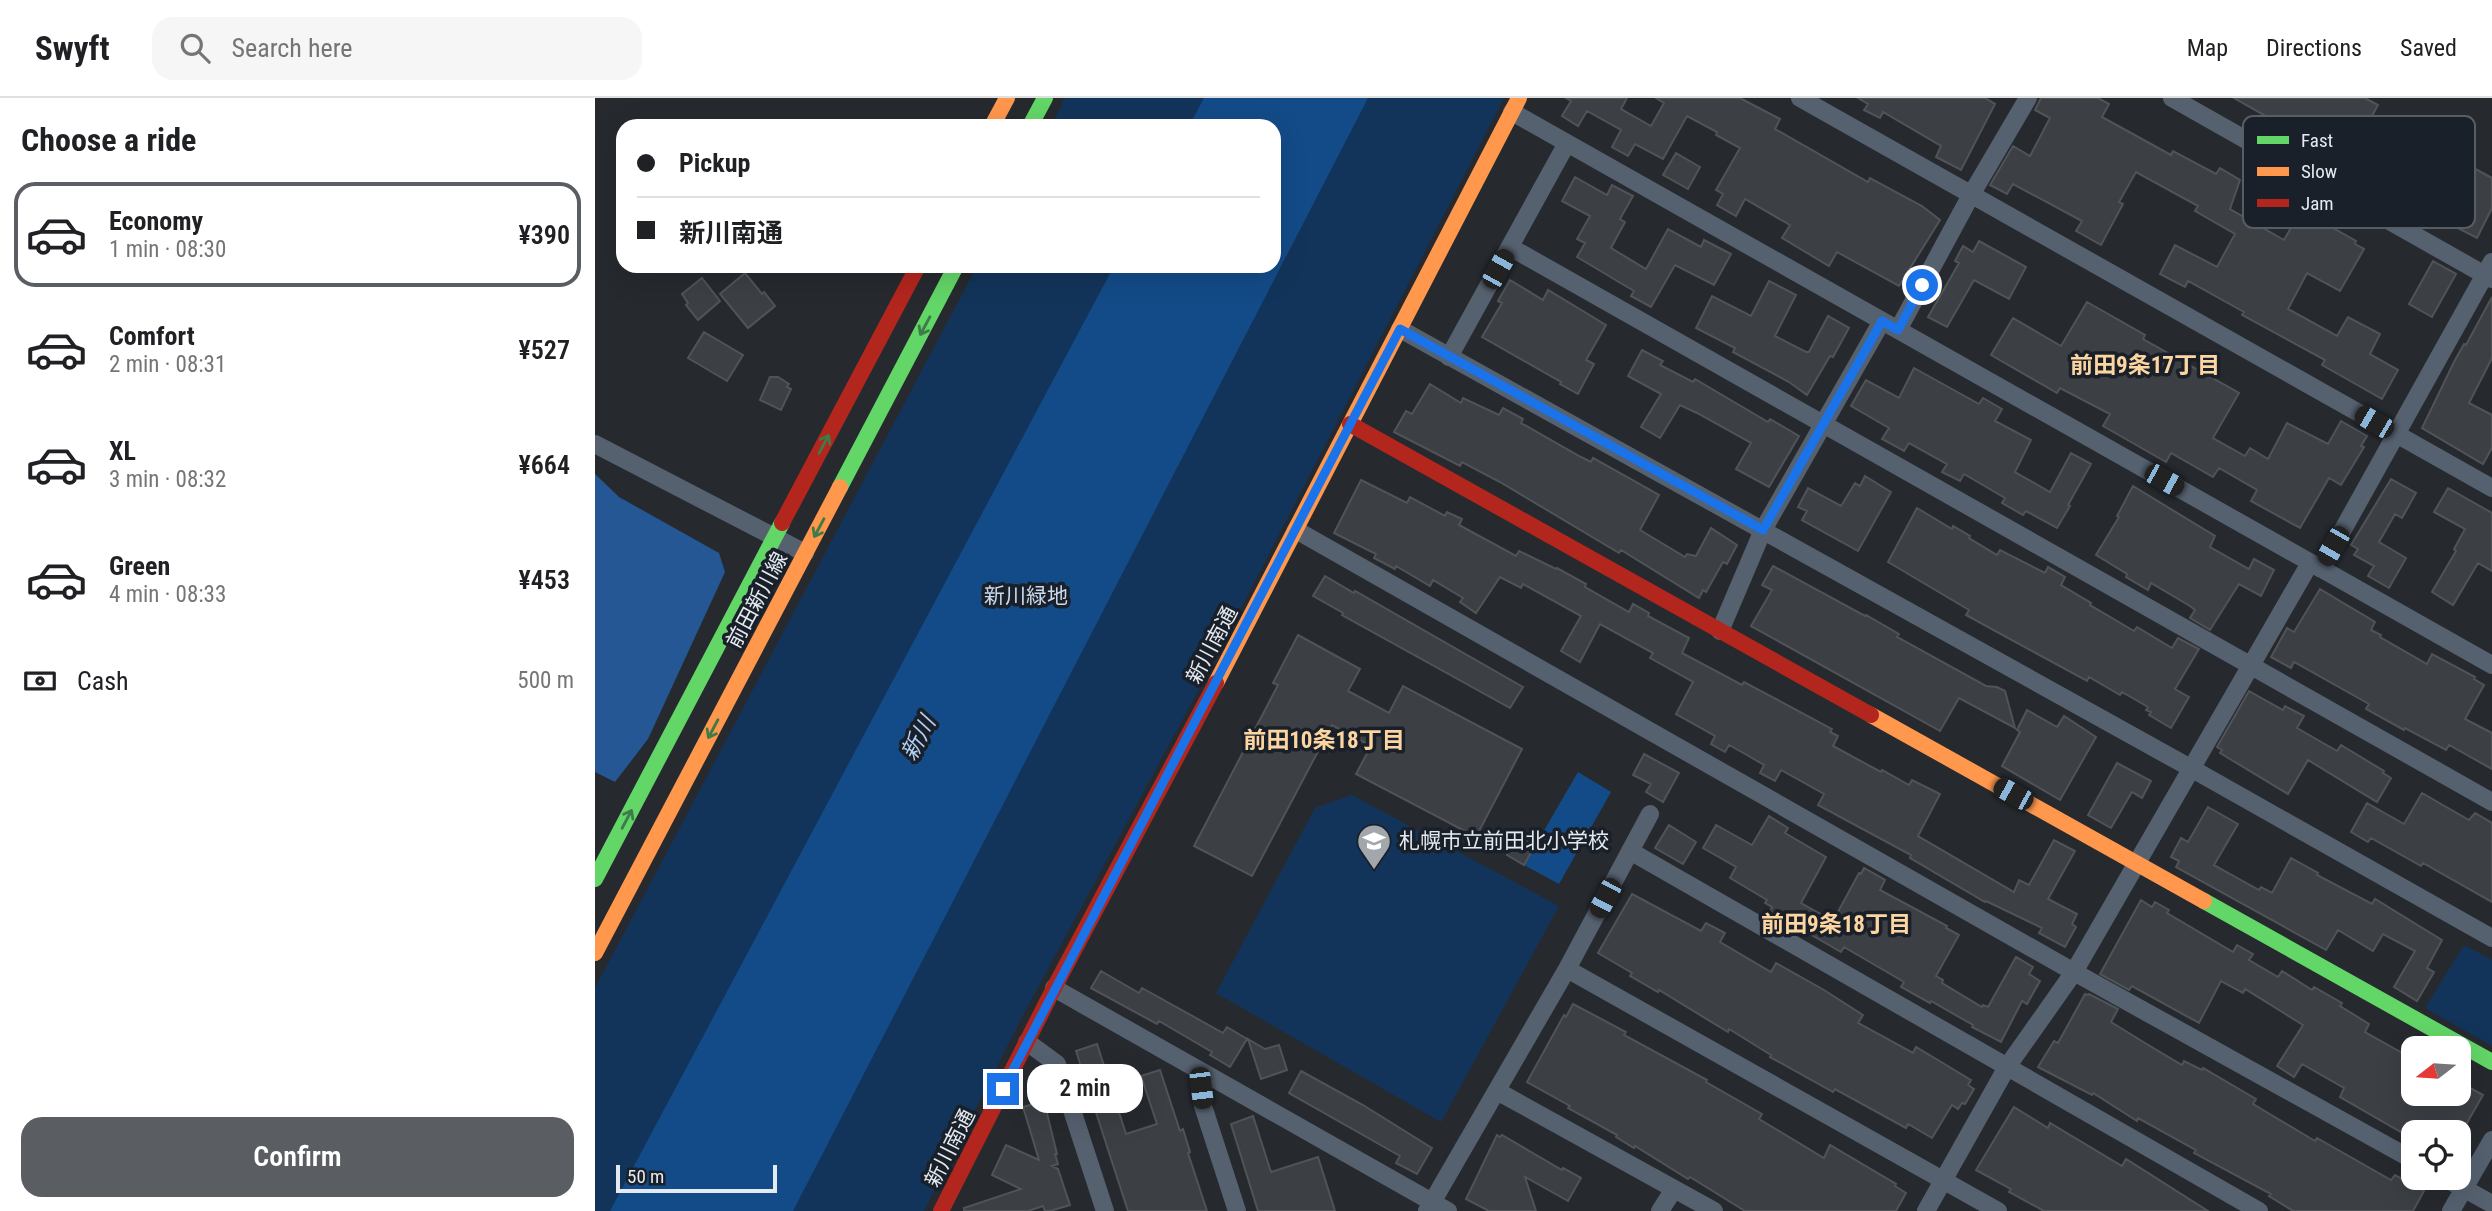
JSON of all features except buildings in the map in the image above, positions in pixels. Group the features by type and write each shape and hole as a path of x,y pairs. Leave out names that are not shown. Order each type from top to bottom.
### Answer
{"street":[{"path":"996,119 1007,98"},
{"path":"1034,119 1045,98"},
{"path":"1800,98 2492,488"},
{"path":"1720,631 1763,530 1824,424 1890,325 2028,98"},
{"path":"2172,98 2243,137"},
{"path":"1515,105 1567,143 2492,665"},
{"name":"新川南通","path":"945,1209 1054,988 1296,530 1515,105"},
{"path":"1450,356 1567,143"},
{"path":"1926,1211 2007,1067 2074,972 2250,665 2397,435 2490,272 2410,228"},
{"path":"1510,247 2492,802"},
{"name":"前田新川線","path":"595,879 914,273"},
{"name":"前田新川線","path":"595,954 952,273"},
{"path":"1400,329 2190,767 2492,938"},
{"path":"1350,424 2492,1062"},
{"path":"595,444 805,554"},
{"path":"1296,530 2074,972 2401,1153"},
{"path":"1054,988 1436,1208 1497,1091 1567,969 1650,814"},
{"path":"1630,851 2259,1211"},
{"path":"1567,969 1999,1211"},
{"path":"1027,1042 1057,1064 1105,1211"},
{"path":"1199,1070 1203,1106 1237,1211"},
{"path":"1497,1091 1714,1211"},
{"path":"2471,1176 2492,1140"},
{"path":"1660,1211 1674,1189"},
{"path":"2451,1211 2463,1190"},
{"path":"2468,1190 2492,1204"}],"green space":[{"name":"新川緑地","path":"1065,98 1504,98 1205,678 1021,1019 924,1211 595,1211 595,988 973,273 1281,273 1281,119 1054,119"},
{"path":"1352,795 1559,906 1441,1122 1216,993 1315,808"},
{"path":"2464,945 2492,960 2492,1046 2425,1008"}],"shaded area":[{"path":"595,474 619,497 719,553 725,572 648,739 615,782 595,772"}],"water":[{"path":"1204,98 1368,98 1281,266 1281,119 1193,119"},
{"name":"新川","path":"1110,273 1278,273 793,1211 610,1211"},
{"path":"1578,772 1611,792 1559,884 1524,865"}],"traffic: fast":[{"path":"1034,119 1045,98"},
{"path":"840,487 952,273"},
{"path":"595,879 782,523"},
{"path":"2204,901 2492,1062"}],"traffic: slow":[{"path":"996,119 1007,98"},
{"path":"1216,683 1519,98"},
{"path":"595,953 840,487"},
{"path":"1871,715 2204,901"}],"traffic: jam":[{"path":"782,523 914,273"},
{"path":"1350,424 1871,715"},
{"path":"941,1211 1054,988 1216,683"}],"place":[{"name":"札幌市立前田北小学校","path":"1374,871"}],"district":[{"name":"前田9条17丁目","path":"2145,365"},
{"name":"前田10条18丁目","path":"1324,740"},
{"name":"前田9条18丁目","path":"1836,924"}],"route":[{"path":"1003,1089 1400,329 1763,530 1882,321 1898,330 1922,285"}]}
